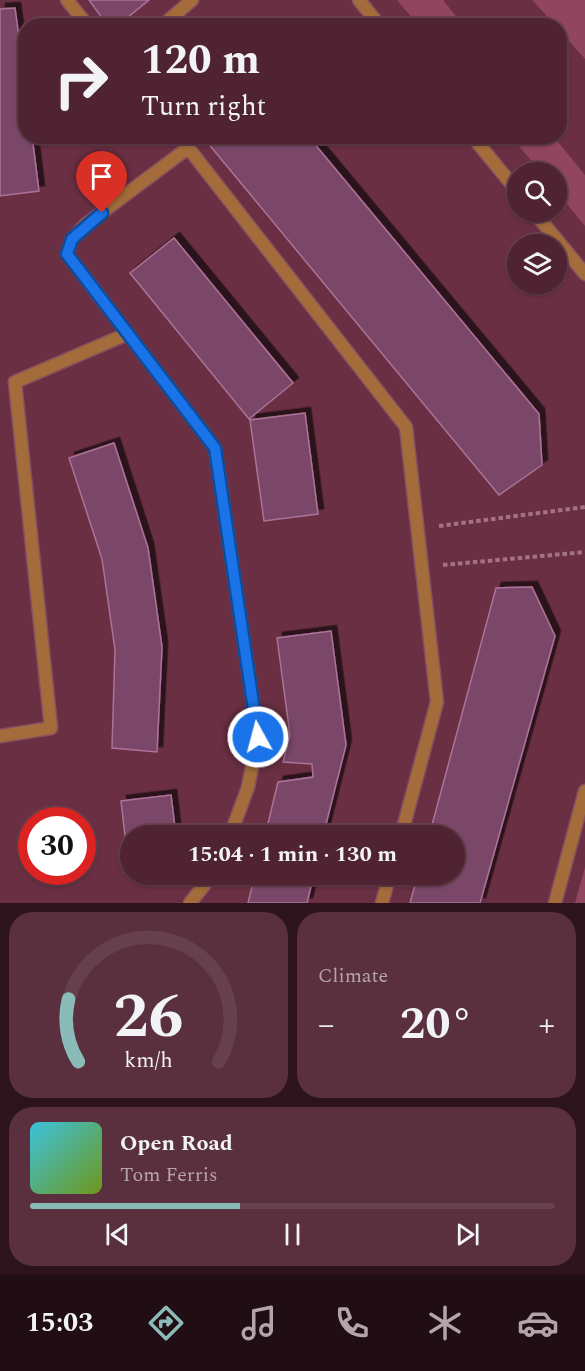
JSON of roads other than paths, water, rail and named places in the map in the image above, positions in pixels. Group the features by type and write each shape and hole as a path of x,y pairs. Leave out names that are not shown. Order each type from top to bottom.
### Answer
{"street":[{"path":"68,0 82,18"},
{"path":"171,18 192,0"},
{"path":"359,0 374,18"},
{"path":"185,144 406,427 437,702 404,825"},
{"path":"479,144 507,179"},
{"path":"188,148 85,225 72,239 67,254 215,448 258,737 248,787 234,825"},
{"path":"542,222 585,273"},
{"path":"0,736 51,728 15,382 127,334"},
{"path":"555,903 585,791"},
{"path":"190,903 204,885"},
{"path":"382,903 387,885"}]}
